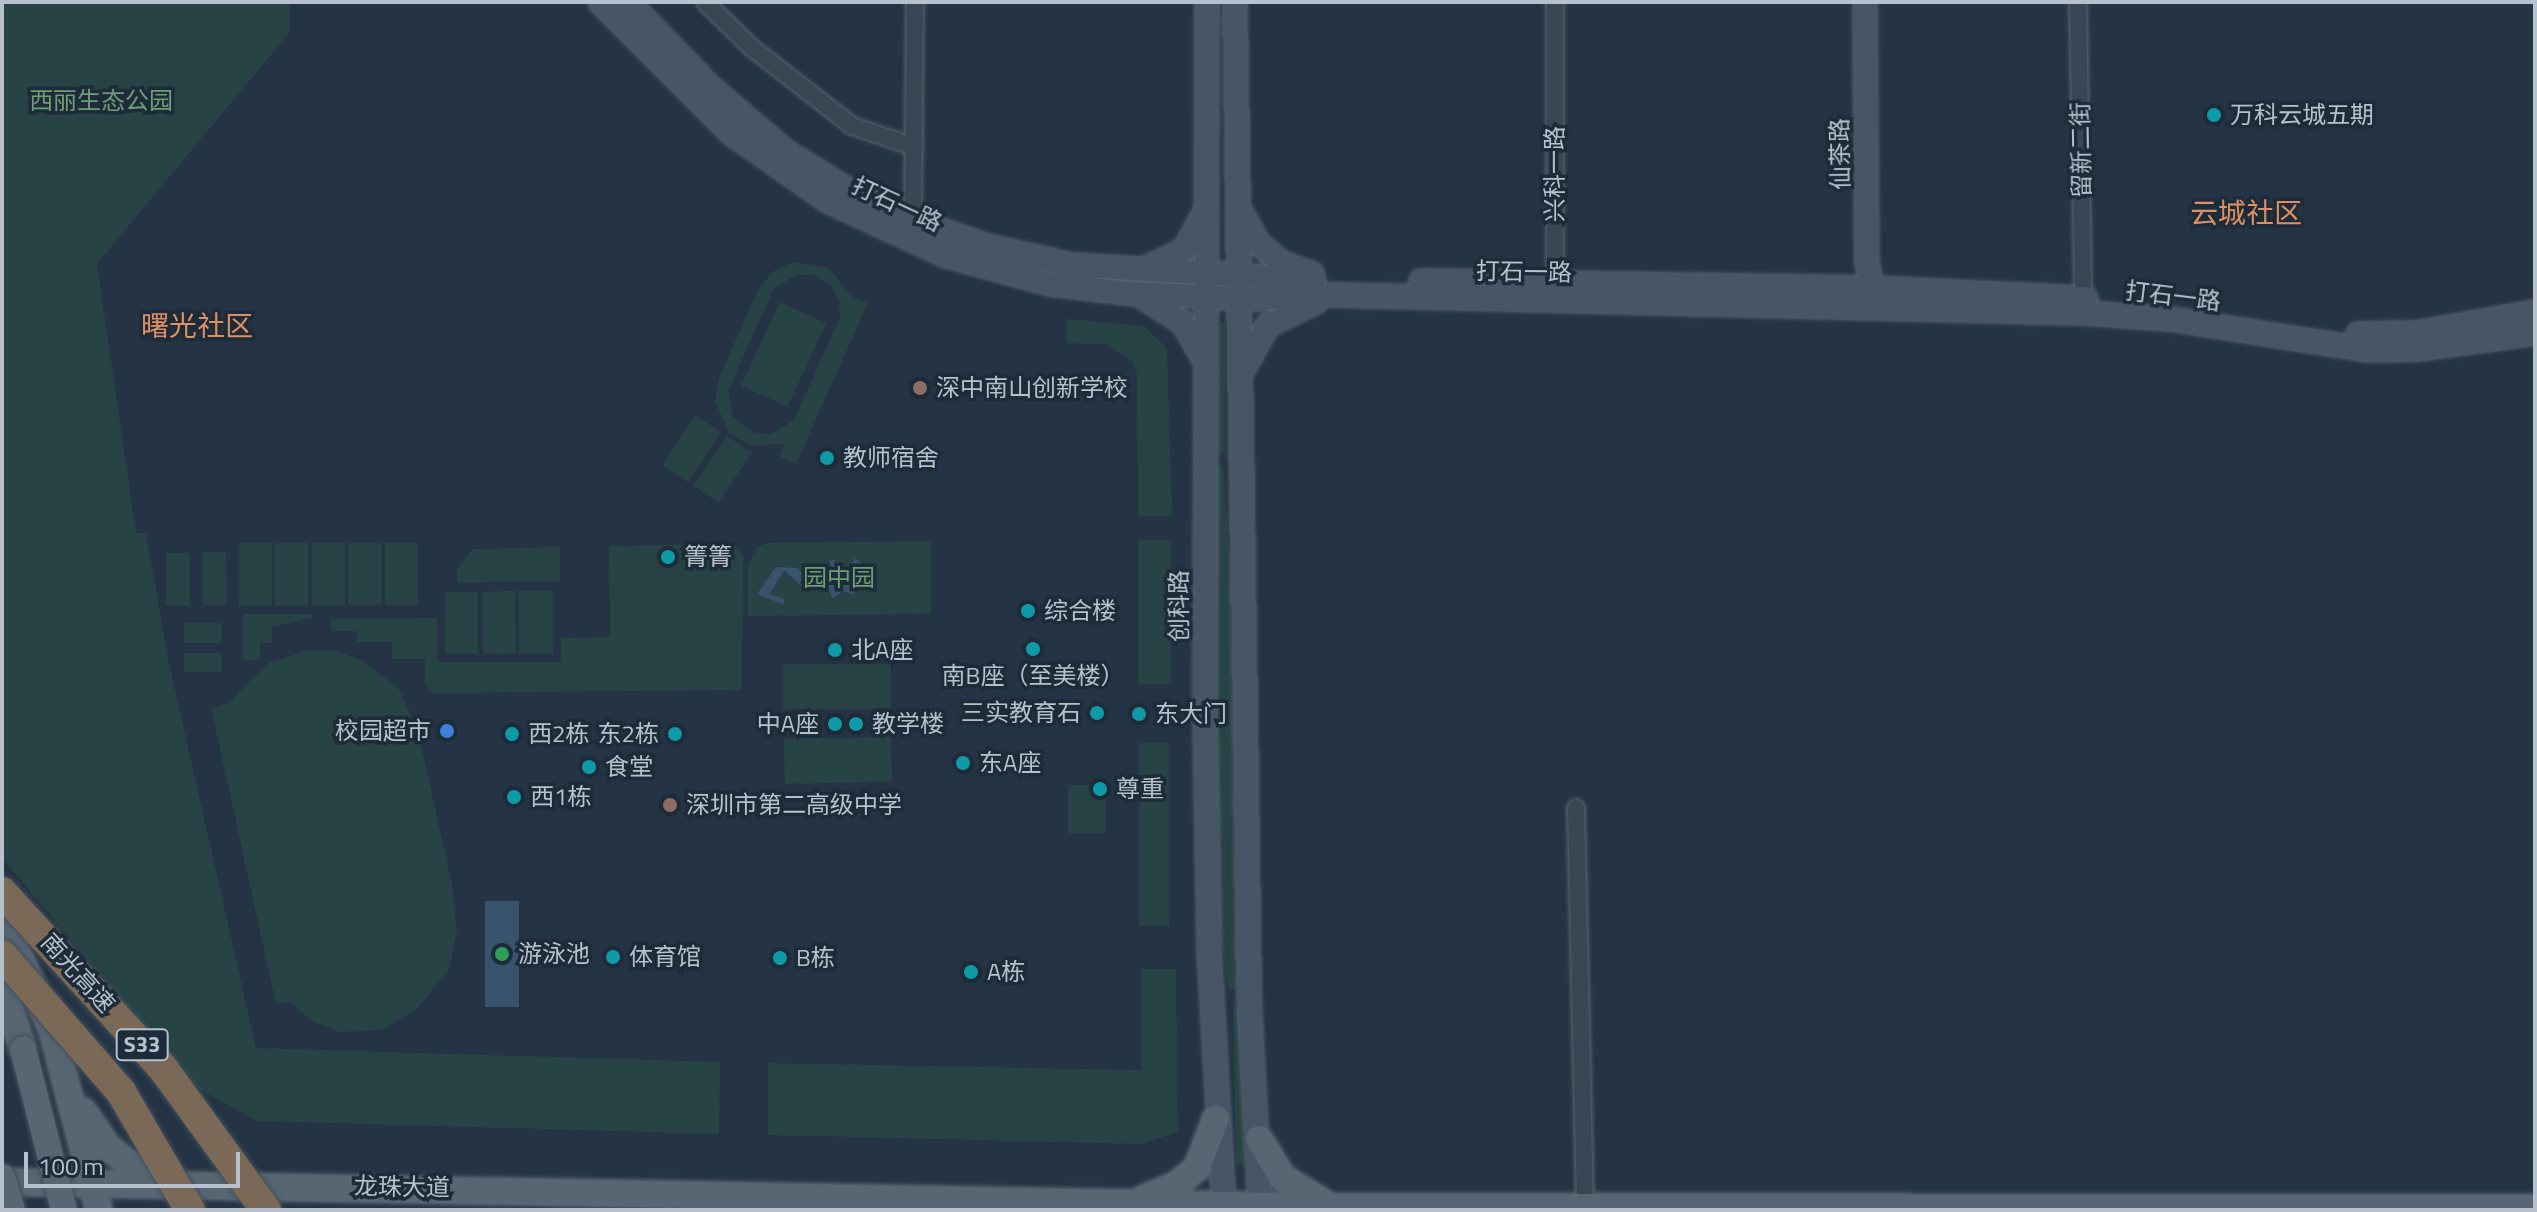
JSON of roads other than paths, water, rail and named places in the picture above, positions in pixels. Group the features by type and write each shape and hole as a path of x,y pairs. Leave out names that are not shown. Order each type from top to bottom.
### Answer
{"highway":[{"name":"南光高速","path":"2,892 162,1067 266,1210"},
{"name":"S33","path":"2,955 121,1092 190,1210"}],"main road":[{"name":"打石一路","path":"600,2 731,133 828,201 906,240 980,266 1051,284 1127,293 1209,286 1296,294 1493,298 2083,297 2234,314 2369,336 2535,312"},
{"name":"打石一路","path":"628,2 719,96 785,151 851,192 913,220 1020,255 1209,286"},
{"name":"创科路","path":"1207,2 1210,193 1203,459 1209,949 1215,998 1216,1118 1224,1208"},
{"path":"1235,2 1249,997 1259,1139 1260,1208"},
{"name":"仙茶路","path":"1865,2 1872,296"},
{"path":"1120,271 1153,267 1178,255 1198,231 1210,193"},
{"path":"1236,197 1247,227 1268,251 1292,267 1332,280"},
{"name":"打石一路","path":"1238,287 1332,280 1555,282 1872,296 2170,319 2368,350 2535,333"},
{"path":"1127,293 1175,316 1196,341 1204,363"},
{"path":"1240,381 1250,349 1268,325 1291,310 1317,303 1296,294"},
{"path":"1203,459 1242,458"},
{"path":"2,918 47,1016 71,1091 99,1210"},
{"path":"2,986 23,1049 64,1210"},
{"path":"1215,998 1249,997"},
{"path":"71,1091 108,1147 136,1169 174,1182 208,1185"},
{"path":"1120,1202 1162,1193 1187,1177 1203,1157 1216,1118"},
{"path":"1259,1139 1284,1179 1310,1198 1339,1207"},
{"path":"2,1180 12,1210"},
{"name":"龙珠大道","path":"2,1180 1120,1202 1224,1208 1585,1205 2535,1208"}],"street":[{"path":"705,2 751,47 852,126 915,147"},
{"path":"913,220 915,2"},
{"name":"兴科一路","path":"1555,2 1555,282"},
{"name":"留新二街","path":"2078,2 2083,297"},
{"path":"1493,298 1555,282"},
{"path":"1576,808 1585,1205"}],"water":[{"path":"855,558 862,564 854,595 843,591 833,599 827,586 802,587 784,570 770,594 784,599 784,605 757,594 776,567 798,568 806,579 818,576 832,584 835,574 829,561 834,559 837,571 845,574"},
{"name":"游泳池","path":"485,901 519,901 519,1007 485,1007"}],"place":[{"name":"万科云城五期","path":"2214,115"},
{"name":"深中南山创新学校","path":"920,388"},
{"name":"教师宿舍","path":"827,458"},
{"name":"箐箐","path":"668,557"},
{"name":"综合楼","path":"1028,611"},
{"name":"南B座（至美楼）","path":"1033,649"},
{"name":"北A座","path":"835,650"},
{"name":"三实教育石","path":"1097,713"},
{"name":"东大门","path":"1139,714"},
{"name":"中A座","path":"835,724"},
{"name":"教学楼","path":"856,724"},
{"name":"校园超市","path":"447,731"},
{"name":"西2栋","path":"512,734"},
{"name":"东2栋","path":"675,734"},
{"name":"东A座","path":"963,763"},
{"name":"食堂","path":"589,767"},
{"name":"尊重","path":"1100,789"},
{"name":"西1栋","path":"514,797"},
{"name":"深圳市第二高级中学","path":"670,805"},
{"name":"游泳池","path":"502,954"},
{"name":"体育馆","path":"613,957"},
{"name":"B栋","path":"780,958"},
{"name":"A栋","path":"971,972"}],"district":[{"name":"云城社区","path":"2246,213"},
{"name":"曙光社区","path":"197,326"}],"park label":[{"name":"西丽生态公园","path":"101,101"},
{"name":"园中园","path":"839,578"}]}
